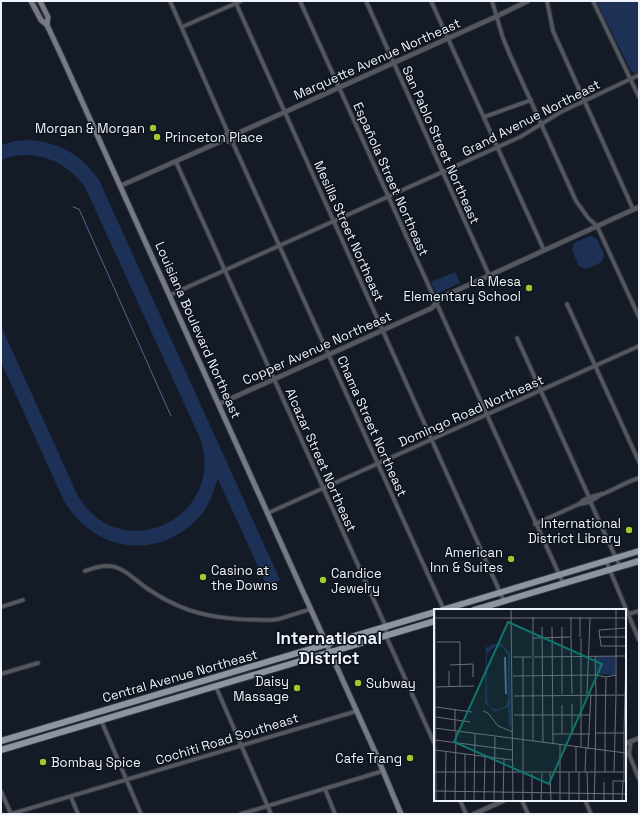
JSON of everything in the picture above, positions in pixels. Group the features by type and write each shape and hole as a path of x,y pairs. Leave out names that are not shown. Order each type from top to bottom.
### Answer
{"main road":[{"name":"Louisiana Boulevard Northeast","path":"31,1 41,20 47,26 170,295 357,711 401,814"},
{"name":"Louisiana Boulevard Northeast","path":"40,1 47,16 47,26"},
{"path":"446,609 639,551"},
{"path":"477,609 639,561"},
{"name":"Central Avenue Northeast","path":"1,741 434,612"},
{"path":"1,750 434,621"}],"street":[{"path":"170,1 228,133 226,139"},
{"path":"182,27 235,2 241,1"},
{"name":"Española Street Northeast","path":"300,1 535,524 563,583"},
{"name":"San Pablo Street Northeast","path":"366,1 489,275"},
{"path":"432,1 544,250"},
{"path":"492,1 510,55 576,201 589,219 597,226 639,317"},
{"name":"Marquette Avenue Northeast","path":"234,135 497,17 528,1"},
{"path":"547,1 553,31 633,209"},
{"path":"593,1 639,97"},
{"name":"Mesilla Street Northeast","path":"235,2 504,601"},
{"name":"Grand Avenue Northeast","path":"170,295 497,148 520,137 561,112 639,76"},
{"path":"484,117 531,100"},
{"path":"120,186 226,139 232,141 234,135 231,132 228,133"},
{"name":"Chama Street Northeast","path":"232,141 443,609"},
{"name":"Alcazar Street Northeast","path":"176,162 386,627 386,636"},
{"name":"Copper Avenue Northeast","path":"219,404 432,308 440,298 639,206"},
{"path":"568,304 639,462"},
{"path":"517,338 620,567"},
{"name":"Domingo Road Northeast","path":"268,514 639,346"},
{"path":"535,524 579,504 583,504 590,499 639,477"},
{"path":"606,561 626,609"},
{"path":"85,571 101,567 118,568 130,574 149,589 172,603 188,610 208,615 272,620 311,609"},
{"path":"1,607 23,600"},
{"path":"626,609 639,640"},
{"path":"628,614 639,612"},
{"path":"386,636 434,743"},
{"path":"1,674 38,663"},
{"path":"216,687 271,814"},
{"name":"Cochiti Road Southeast","path":"11,814 357,711"},
{"path":"101,720 141,814"},
{"path":"626,744 639,738"},
{"path":"631,741 629,754 639,779"},
{"path":"241,814 383,771"},
{"path":"325,789 335,814"},
{"path":"1,791 11,814"},
{"path":"71,797 78,814"},
{"path":"460,801 466,814"},
{"path":"474,814 503,801"},
{"path":"522,801 528,814"},
{"path":"585,801 591,814"}],"shaded area":[{"path":"596,1 639,1 639,74 637,75 631,71"},
{"path":"27,140 50,143 77,156 99,180 280,580 267,586 218,479 209,502 201,515 185,530 167,540 148,545 129,545 110,541 93,532 77,518 64,501 1,362 1,326 77,494 95,516 117,528 141,531 164,524 184,511 198,491 204,467 200,438 85,187 68,170 48,158 25,155 13,156 1,160 1,145"},
{"path":"590,236 597,239 604,254 602,262 586,269 579,266 572,250 574,243"},
{"path":"455,272 460,283 436,294 431,282"}],"waterway":[{"path":"73,207 79,209 171,416"}],"place":[{"name":"Morgan & Morgan","path":"153,128"},
{"name":"Princeton Place","path":"157,137"},
{"name":"La Mesa Elementary School","path":"529,288"},
{"name":"International District Library","path":"629,530"},
{"name":"American Inn & Suites","path":"511,559"},
{"name":"Casino at the Downs","path":"203,577"},
{"name":"Candice Jewelry","path":"323,580"},
{"name":"Subway","path":"358,683"},
{"name":"Daisy Massage","path":"297,688"},
{"name":"Cafe Trang","path":"410,758"},
{"name":"Bombay Spice","path":"43,762"}],"district":[{"name":"International District","path":"329,648"}]}
